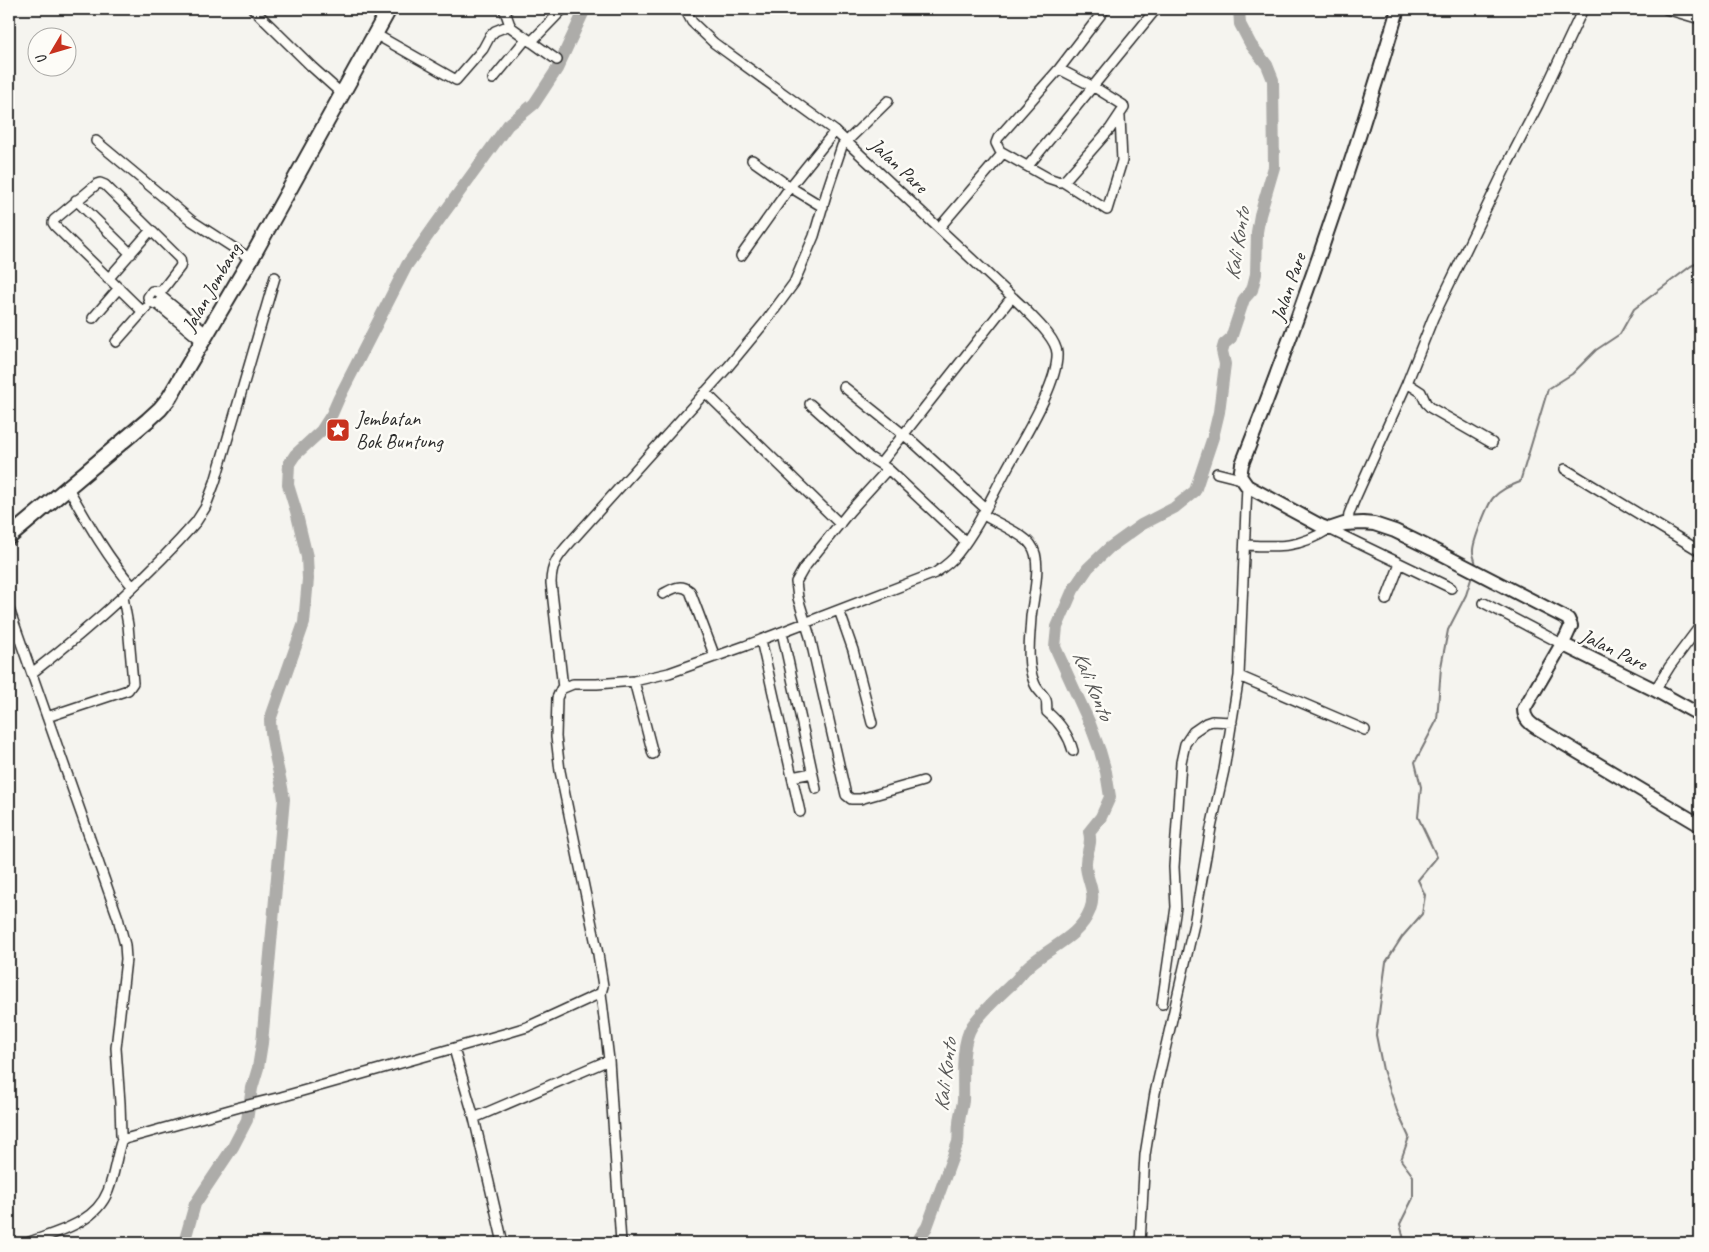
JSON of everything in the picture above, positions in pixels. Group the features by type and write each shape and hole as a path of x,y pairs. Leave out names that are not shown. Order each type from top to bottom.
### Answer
{"main road":[{"name":"Jalan Jombang","path":"9,537 160,409 179,384 252,258 389,9"}],"street":[{"path":"253,9 342,94"},
{"path":"503,9 506,12 510,25 557,60"},
{"path":"492,79 529,40 563,9"},
{"name":"Jalan Pare","path":"563,688 578,683 597,684 634,681 670,673 782,632 935,572 950,562 966,542 984,511 1038,412 1054,373 1057,360 1055,344 1036,320 1012,297 846,141 714,43 692,22 685,9"},
{"path":"1105,9 1059,69 998,138 996,143 997,147 1004,153 1057,182 1063,182 1107,210 1122,161 1120,117"},
{"path":"1028,166 1156,9"},
{"name":"Jalan Pare","path":"1244,482 1240,472 1242,464 1281,364 1372,96 1398,9"},
{"path":"1246,545 1288,546 1309,539 1329,529 1348,524 1354,500 1407,383 1433,318 1583,9"},
{"path":"1666,9 1700,19"},
{"path":"375,34 456,80 478,56 490,36 495,31 510,25"},
{"path":"1059,69 1094,87 1123,105 1124,109 1120,117 1063,182"},
{"path":"621,1243 622,1229 609,1060 601,993 603,986 557,748 556,707 559,692 563,688 551,583 552,567 560,554 766,322 794,282 814,236 838,156 846,141 888,100"},
{"path":"741,256 790,187 834,131"},
{"path":"96,141 192,220 252,258"},
{"path":"938,228 1004,153"},
{"path":"752,160 790,187 823,207"},
{"path":"116,342 142,312 158,299 180,267 181,262 103,184 97,184 54,220 53,224 142,312"},
{"path":"76,200 131,254"},
{"path":"108,279 151,230"},
{"path":"32,673 133,587 184,536 205,508 215,482 275,277"},
{"path":"93,318 118,288"},
{"path":"923,781 860,799 851,799 846,795 806,622 798,598 796,579 884,466 904,435 1012,297"},
{"path":"158,299 205,338"},
{"path":"1407,383 1422,393 1426,403 1431,408 1492,444"},
{"path":"844,387 904,435 984,511 1027,540 1034,548 1037,579 1033,595 1030,633 1030,664 1033,680 1047,703 1047,712 1060,725 1073,751"},
{"path":"705,392 840,524"},
{"path":"810,404 869,458 884,466 966,542"},
{"path":"1565,469 1700,551"},
{"path":"1217,473 1244,482 1298,514 1451,588"},
{"path":"1140,1243 1145,1155 1155,1094 1188,957 1211,828 1224,770 1239,676 1246,545 1244,482"},
{"path":"68,488 97,539 133,587"},
{"name":"Jalan Pare","path":"1348,524 1363,523 1385,527 1489,578 1568,620 1571,626 1562,644 1655,690 1700,715"},
{"path":"1386,600 1400,564"},
{"path":"662,594 679,587 690,591 716,657"},
{"path":"48,717 128,690 131,687 133,683 128,625 123,596"},
{"path":"1484,603 1562,644 1524,709 1527,720 1700,825"},
{"path":"9,610 118,918 125,946 126,959 116,1048 119,1072 120,1135 122,1140 109,1189 98,1207 79,1222 27,1243"},
{"path":"839,610 853,650 872,723"},
{"path":"1655,690 1700,626"},
{"path":"782,632 816,790"},
{"path":"761,640 800,812"},
{"path":"1239,676 1365,730"},
{"path":"634,681 653,754"},
{"path":"1162,1004 1176,907 1174,867 1181,762 1185,744 1193,732 1206,723 1212,721 1232,722"},
{"path":"792,777 812,773"},
{"path":"122,1140 454,1049 526,1027 601,993"},
{"path":"454,1049 474,1118 503,1243"},
{"path":"474,1118 609,1060"}],"waterway":[{"path":"184,1243 195,1204 233,1147 247,1120 262,1043 284,799 272,740 270,720 304,623 308,579 307,557 288,485 289,464 295,455 321,431 332,414 407,265 508,125 534,104 557,69 585,9"},
{"name":"Kali Konto","path":"916,1243 927,1227 958,1142 959,1121 963,1101 964,1053 968,1034 972,1026 1029,965 1080,927 1092,903 1092,891 1086,865 1090,841 1089,832 1101,817 1110,797 1100,751 1090,724 1055,647 1057,627 1073,590 1088,568 1109,548 1141,525 1174,508 1195,491 1213,437 1219,412 1225,364 1222,351 1224,344 1231,338 1244,299 1252,290 1256,274 1257,232 1260,215 1274,167 1273,80 1267,65 1251,45 1240,24 1239,9"},
{"path":"1475,567 1473,547 1484,515 1496,495 1520,482 1548,389 1572,374 1596,350 1620,334 1634,309 1691,266 1700,262"},
{"path":"1405,1243 1400,1224 1413,1198 1413,1176 1401,1160 1409,1137 1397,1111 1383,1070 1376,1035 1386,962 1402,937 1422,914 1425,895 1418,880 1437,857 1418,817 1421,787 1415,762 1437,720 1441,667 1448,630 1466,595 1472,576"}],"place":[{"name":"Jembatan Bok Buntung","path":"338,430"}]}
